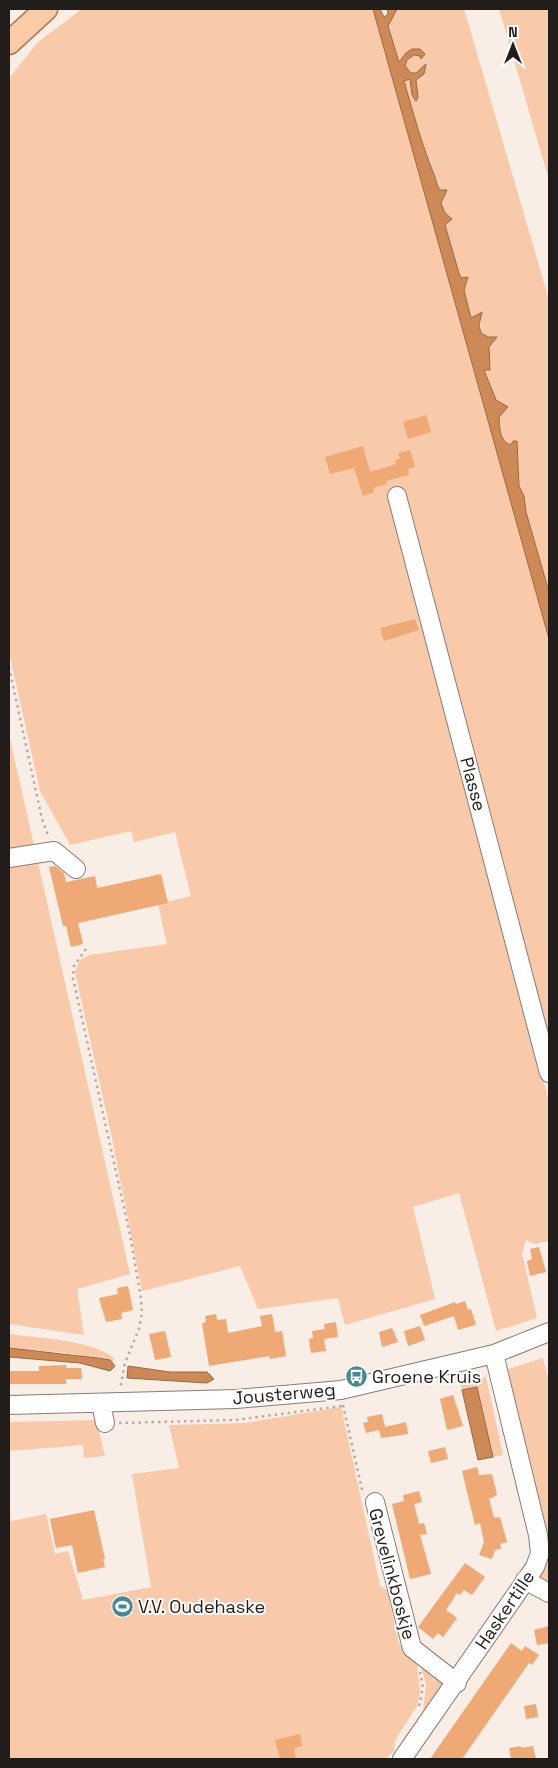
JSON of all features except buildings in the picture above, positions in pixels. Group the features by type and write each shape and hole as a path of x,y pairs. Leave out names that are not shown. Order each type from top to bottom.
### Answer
{"main road":[{"path":"9,43 46,9"}],"street":[{"name":"Plasse","path":"397,496 549,1073"},
{"path":"9,858 54,851 76,869"},
{"name":"Jousterweg","path":"9,1405 236,1399 341,1390 494,1354 549,1332"},
{"name":"Haskertille","path":"402,1759 457,1683 538,1560 540,1543 494,1354"},
{"path":"101,1404 105,1423"},
{"name":"Grevelinkboskje","path":"375,1502 409,1638 417,1654 457,1683"},
{"path":"525,1580 549,1593"}],"path":[{"path":"9,667 42,819 54,851"},
{"path":"86,949 74,966 72,978 130,1235 141,1298 142,1313 139,1329 125,1363 119,1403"},
{"name":"Grevelinkboskje","path":"341,1390 362,1493 375,1502"},
{"name":"Jousterweg","path":"105,1423 235,1420 330,1409"},
{"path":"417,1654 422,1687 418,1710"}],"shaded area":[{"path":"82,9 373,9 549,639 549,1054 497,906 549,1101 549,1241 534,1244 526,1240 522,1254 537,1318 496,1331 459,1193 413,1207 435,1299 345,1325 338,1298 258,1309 240,1266 142,1291 113,1143 75,972 80,960 89,955 167,944 158,904 191,896 175,832 134,842 131,831 70,845 40,791 9,652 9,78 38,42"},
{"path":"373,9 380,9 384,17 388,14 387,9 397,9 388,26 399,62 412,49 420,49 425,54 421,59 420,56 414,55 407,60 405,66 411,73 416,73 426,64 424,74 416,80 418,97 416,101 412,95 410,79 404,81 421,138 438,185 440,190 447,190 441,203 445,213 452,219 445,225 461,278 468,277 464,290 471,318 482,312 479,325 481,333 488,337 497,337 489,347 490,370 484,370 496,400 508,407 499,417 502,437 511,445 513,441 517,441 519,486 524,496 526,512 549,592 549,639"},
{"path":"397,9 464,9 549,300 549,592 526,512 524,496 519,486 517,441 511,445 502,438 499,427 503,404 492,394 484,370 490,369 489,347 497,337 481,334 480,318 471,318 464,290 467,277 461,278 445,225 449,222 441,203 446,195 433,174 427,159 404,81 410,79 412,95 422,67 416,73 411,73 405,66 408,59 425,53 406,53 399,62 388,26"},
{"path":"499,9 549,9 549,180"},
{"path":"9,734 35,850 9,854"},
{"path":"38,862 130,1274 77,1289 84,1335 9,1324 9,867"},
{"path":"9,1334 79,1344 92,1347 114,1358 113,1362 67,1353 9,1348"},
{"path":"9,1348 110,1360 115,1366 110,1371 80,1363 9,1357"},
{"path":"543,1358 549,1382 549,1588 540,1579 505,1370"},
{"path":"128,1366 170,1372 207,1372 214,1379 207,1383 127,1378"},
{"path":"486,1377 503,1455 493,1457 477,1387 462,1390 460,1383"},
{"path":"477,1387 493,1457 478,1460 462,1390"},
{"path":"341,1407 380,1586 387,1590 399,1644 416,1658 420,1690 417,1706 395,1740 394,1751 385,1759 9,1759 9,1503 11,1521 46,1514 55,1554 68,1551 83,1600 151,1587 132,1474 179,1468 169,1425 245,1423"},
{"path":"96,1420 105,1456 84,1458 83,1445 9,1451 9,1422"},
{"path":"420,1662 447,1680 423,1712 426,1685"}],"place":[{"name":"Groene Kruis","path":"356,1377"},
{"name":"V.V. Oudehaske","path":"122,1607"}]}
